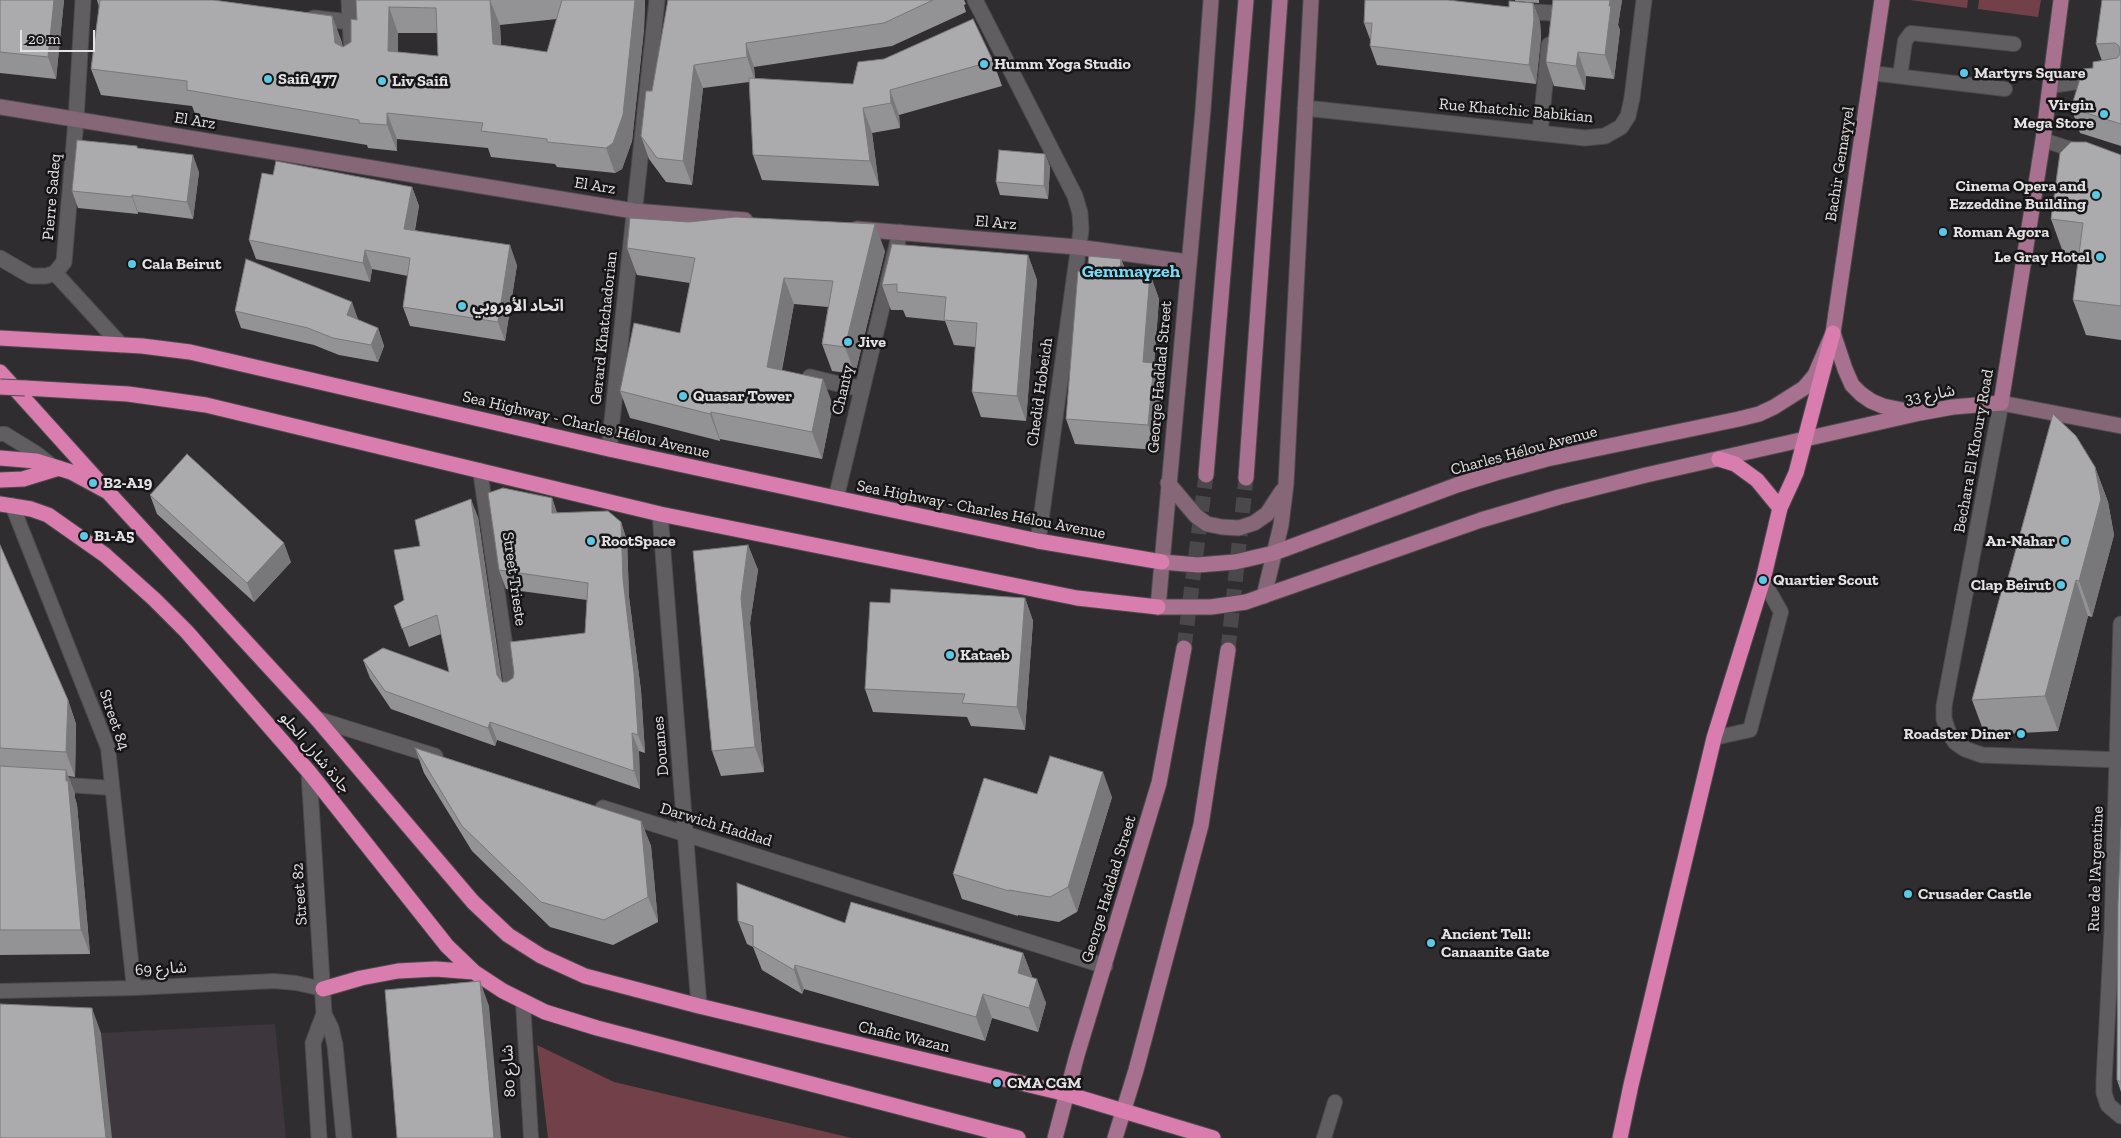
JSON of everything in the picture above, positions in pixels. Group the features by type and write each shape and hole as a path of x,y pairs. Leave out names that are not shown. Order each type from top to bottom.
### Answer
{"highway":[{"path":"1620,1138 1714,738 1763,580 1780,508 1796,473 1806,440 1833,333"},
{"name":"Sea Highway - Charles Hélou Avenue","path":"0,338 168,349 213,357 609,449 1038,541 1162,562"},
{"path":"0,372 108,492"},
{"path":"0,387 128,394 230,410 660,514 1077,598 1158,608"},
{"path":"0,480 23,479 56,468 67,446"},
{"name":"جادة شارل الحلو","path":"0,458 36,462 70,472 108,492 317,719 473,902 508,935 540,956 585,976"},
{"path":"1719,459 1735,464 1757,480 1780,508"},
{"name":"جادة شارل الحلو","path":"6,505 31,509 48,516 84,538 119,567 187,632 309,772 447,946 474,972 523,1002 545,1012 597,1028 1018,1138"},
{"path":"323,989 360,978 398,971 436,969 474,972"},
{"name":"Chafic Wazan","path":"585,976 698,1006 1067,1094 1213,1138"}],"main road":[{"name":"George Haddad Street","path":"1158,608 1203,110 1211,0"},
{"path":"1206,475 1246,0"},
{"path":"1246,478 1280,0"},
{"path":"1264,596 1281,525 1286,484 1311,0"},
{"name":"Bachir Gemayyel","path":"1833,333 1882,0"},
{"name":"Bechara El Khoury Road","path":"2001,403 2050,86 2060,0"},
{"name":"El Arz","path":"0,107 634,210 762,221"},
{"name":"El Arz","path":"841,228 1077,247 1188,262"},
{"path":"1833,333 1845,369 1852,384 1861,394 1870,402 1920,413"},
{"name":"Charles Hélou Avenue","path":"1162,562 1198,565 1235,562 1274,553 1457,485 1499,472 1547,459 1739,420 1759,414 1774,408 1804,388 1815,375 1833,333"},
{"name":"شارع 33","path":"1806,440 1920,413 2001,403 2121,426"},
{"path":"1158,608 1211,607 1246,602 1481,520 1646,475 1806,440"},
{"path":"1168,483 1196,516 1207,524 1222,528 1239,528 1254,523 1267,514 1286,484"},
{"name":"George Haddad Street","path":"1055,1138 1077,1055 1159,783 1184,648"},
{"path":"1115,1138 1201,825 1228,650"}],"street":[{"name":"Pierre Sadeq","path":"55,273 61,267 66,254 83,0"},
{"path":"349,0 352,63"},
{"name":"Gerard Khatchadorian","path":"609,449 657,0"},
{"name":"Chedid Hobeich","path":"975,0 1075,196 1080,213 1080,230 1038,541"},
{"name":"Rue Khatchic Babikian","path":"1305,108 1540,133 1592,137 1605,136 1620,126 1628,116 1632,98 1644,0"},
{"path":"1540,133 1553,6"},
{"path":"1503,10 1553,6 1589,15"},
{"path":"965,23 983,15"},
{"path":"301,17 350,22"},
{"name":"Chanty","path":"836,498 900,232"},
{"path":"0,258 31,276 46,276 55,273 121,345"},
{"path":"810,377 851,387 862,387"},
{"name":"Bechara El Khoury Road","path":"2001,403 1944,706 1946,725 1955,742 1965,749 1982,755 2119,760"},
{"name":"Douanes","path":"660,514 698,1006"},
{"name":"Rue de l'Argentine","path":"2118,1114 2106,1099 2104,1081 2116,930 2121,624"},
{"path":"317,719 449,761"},
{"name":"Street 82","path":"309,772 324,1014 335,1046 344,1138"},
{"name":"Darwich Haddad","path":"591,805 1105,966"},
{"name":"Street 82","path":"319,1138 313,1043 324,1014"}],"lane":[{"path":"1900,76 1905,40 1911,33 2014,44"},
{"path":"1871,73 2005,89"},
{"path":"2050,86 2121,76"},
{"path":"2042,140 2095,156"},
{"path":"0,434 5,434 56,468"},
{"name":"Street Trieste","path":"480,470 512,692"},
{"name":"Street 84","path":"6,505 108,748 134,988"},
{"path":"1714,738 1750,730 1781,612 1763,580"},
{"path":"38,783 112,788"},
{"name":"شارع 69","path":"0,991 134,988 274,981 296,983 323,989"},
{"name":"شارع 80","path":"523,1002 531,1138"},
{"path":"1324,1138 1335,1102"}],"shaded area":[{"path":"1910,0 1968,0 1967,8"},
{"path":"1979,0 2041,0 2038,17 1978,9"},
{"path":"275,1024 286,1138 112,1138 101,1033"},
{"path":"537,1045 614,1082 852,1138 548,1138"}],"building":[{"path":"0,0 54,0 48,57 0,52"},
{"path":"100,0 213,0 332,16 335,43 343,47 351,42 351,19 357,20 356,0 490,0 493,44 547,52 562,0 635,0 623,115 613,143 606,148 547,142 547,139 481,131 483,123 387,113 387,125 359,123 359,120 187,90 187,81 91,69","holes":["389,7 436,8 438,56 388,51"]},
{"path":"668,0 933,0 884,23 746,43 747,57 694,65 683,161 657,158 641,136 646,91 652,91"},
{"path":"1365,0 1448,0 1509,7 1509,1 1533,3 1534,19 1529,65 1370,46 1372,23 1364,23"},
{"path":"1553,0 1610,0 1609,6 1611,6 1605,55 1578,52 1576,66 1546,62"},
{"path":"2102,0 2121,0 2121,124 2071,108 2083,69 2093,68 2093,62 2117,58 2120,54 2119,46 2115,43 2096,44"},
{"path":"973,19 993,61 890,90 891,103 863,108 870,161 753,155 749,78 853,84 858,62 884,59"},
{"path":"77,140 137,146 137,148 193,155 187,202 132,195 132,197 72,191"},
{"path":"2071,142 2086,142 2121,155 2121,306 2073,300 2083,223 2051,219 2060,153"},
{"path":"999,150 1045,154 1044,186 996,182"},
{"path":"276,161 412,187 404,229 510,245 498,322 403,307 410,258 365,250 363,263 249,240 262,173 273,175"},
{"path":"735,217 875,224 845,347 822,344 833,281 784,278 767,367 823,379 812,432 711,412 710,414 620,391 634,323 680,333 695,258 627,248 630,218 689,222"},
{"path":"892,244 1028,255 1017,396 972,392 977,323 944,320 946,297 897,292 897,284 882,285"},
{"path":"1089,256 1121,259 1120,271 1150,274 1143,362 1154,363 1148,425 1066,419 1078,271 1087,272"},
{"path":"246,259 352,302 347,315 378,328 371,345 333,338 308,328 235,311"},
{"path":"2053,414 2076,436 2095,467 2101,499 2079,581 2076,580 2045,696 1972,700 2002,589 2005,589"},
{"path":"187,454 284,543 247,583 150,495"},
{"path":"503,488 552,498 552,513 608,511 621,522 623,579 634,673 638,735 632,733 634,771 490,722 488,728 385,691 363,660 383,648 449,672 437,615 402,629 394,606 404,600 394,550 420,546 415,520 471,499 497,675 502,682 507,682 513,678 514,673 510,642 585,633 588,583 499,570 488,493"},
{"path":"0,545 68,700 66,752 0,748"},
{"path":"748,545 741,598 755,747 712,751 693,551"},
{"path":"891,589 1025,598 1017,707 962,703 965,694 865,689 870,602 890,603"},
{"path":"415,748 641,821 648,897 604,920 541,902 462,826"},
{"path":"1050,756 1103,772 1068,887 1050,897 1009,891 953,874 984,778 1037,794"},
{"path":"0,766 66,770 81,930 0,930"},
{"path":"2121,828 2121,1082 2117,1080 2118,904"},
{"path":"737,883 845,923 851,902 1023,953 1018,973 1037,979 1029,1008 983,994 976,1017 795,965 794,970 753,946 753,926 738,921"},
{"path":"480,981 494,1138 397,1138 385,990"},
{"path":"0,1004 92,1008 106,1138 0,1138"}],"tunnel":[{"path":"1184,648 1206,475"},
{"path":"1228,650 1246,478"}],"place":[{"name":"Humm Yoga Studio","path":"984,64"},
{"name":"Martyrs Square","path":"1964,73"},
{"name":"Saifi 477","path":"268,79"},
{"name":"Liv Saifi","path":"382,81"},
{"name":"Virgin Mega Store","path":"2104,114"},
{"name":"Cinema Opera and Ezzeddine Building","path":"2096,195"},
{"name":"Roman Agora","path":"1943,232"},
{"name":"Le Gray Hotel","path":"2100,257"},
{"name":"Cala Beirut","path":"132,264"},
{"name":"اتحاد الأوروبي","path":"462,306"},
{"name":"Jive","path":"848,342"},
{"name":"Quasar Tower","path":"683,396"},
{"name":"B2-A19","path":"93,483"},
{"name":"B1-A5","path":"84,536"},
{"name":"RootSpace","path":"591,541"},
{"name":"An-Nahar","path":"2065,541"},
{"name":"Quartier Scout","path":"1763,580"},
{"name":"Clap Beirut","path":"2061,585"},
{"name":"Kataeb","path":"950,655"},
{"name":"Roadster Diner","path":"2021,734"},
{"name":"Crusader Castle","path":"1908,894"},
{"name":"Ancient Tell: Canaanite Gate","path":"1431,943"},
{"name":"CMA CGM","path":"997,1083"}],"district":[{"name":"Gemmayzeh","path":"1131,272"}]}
